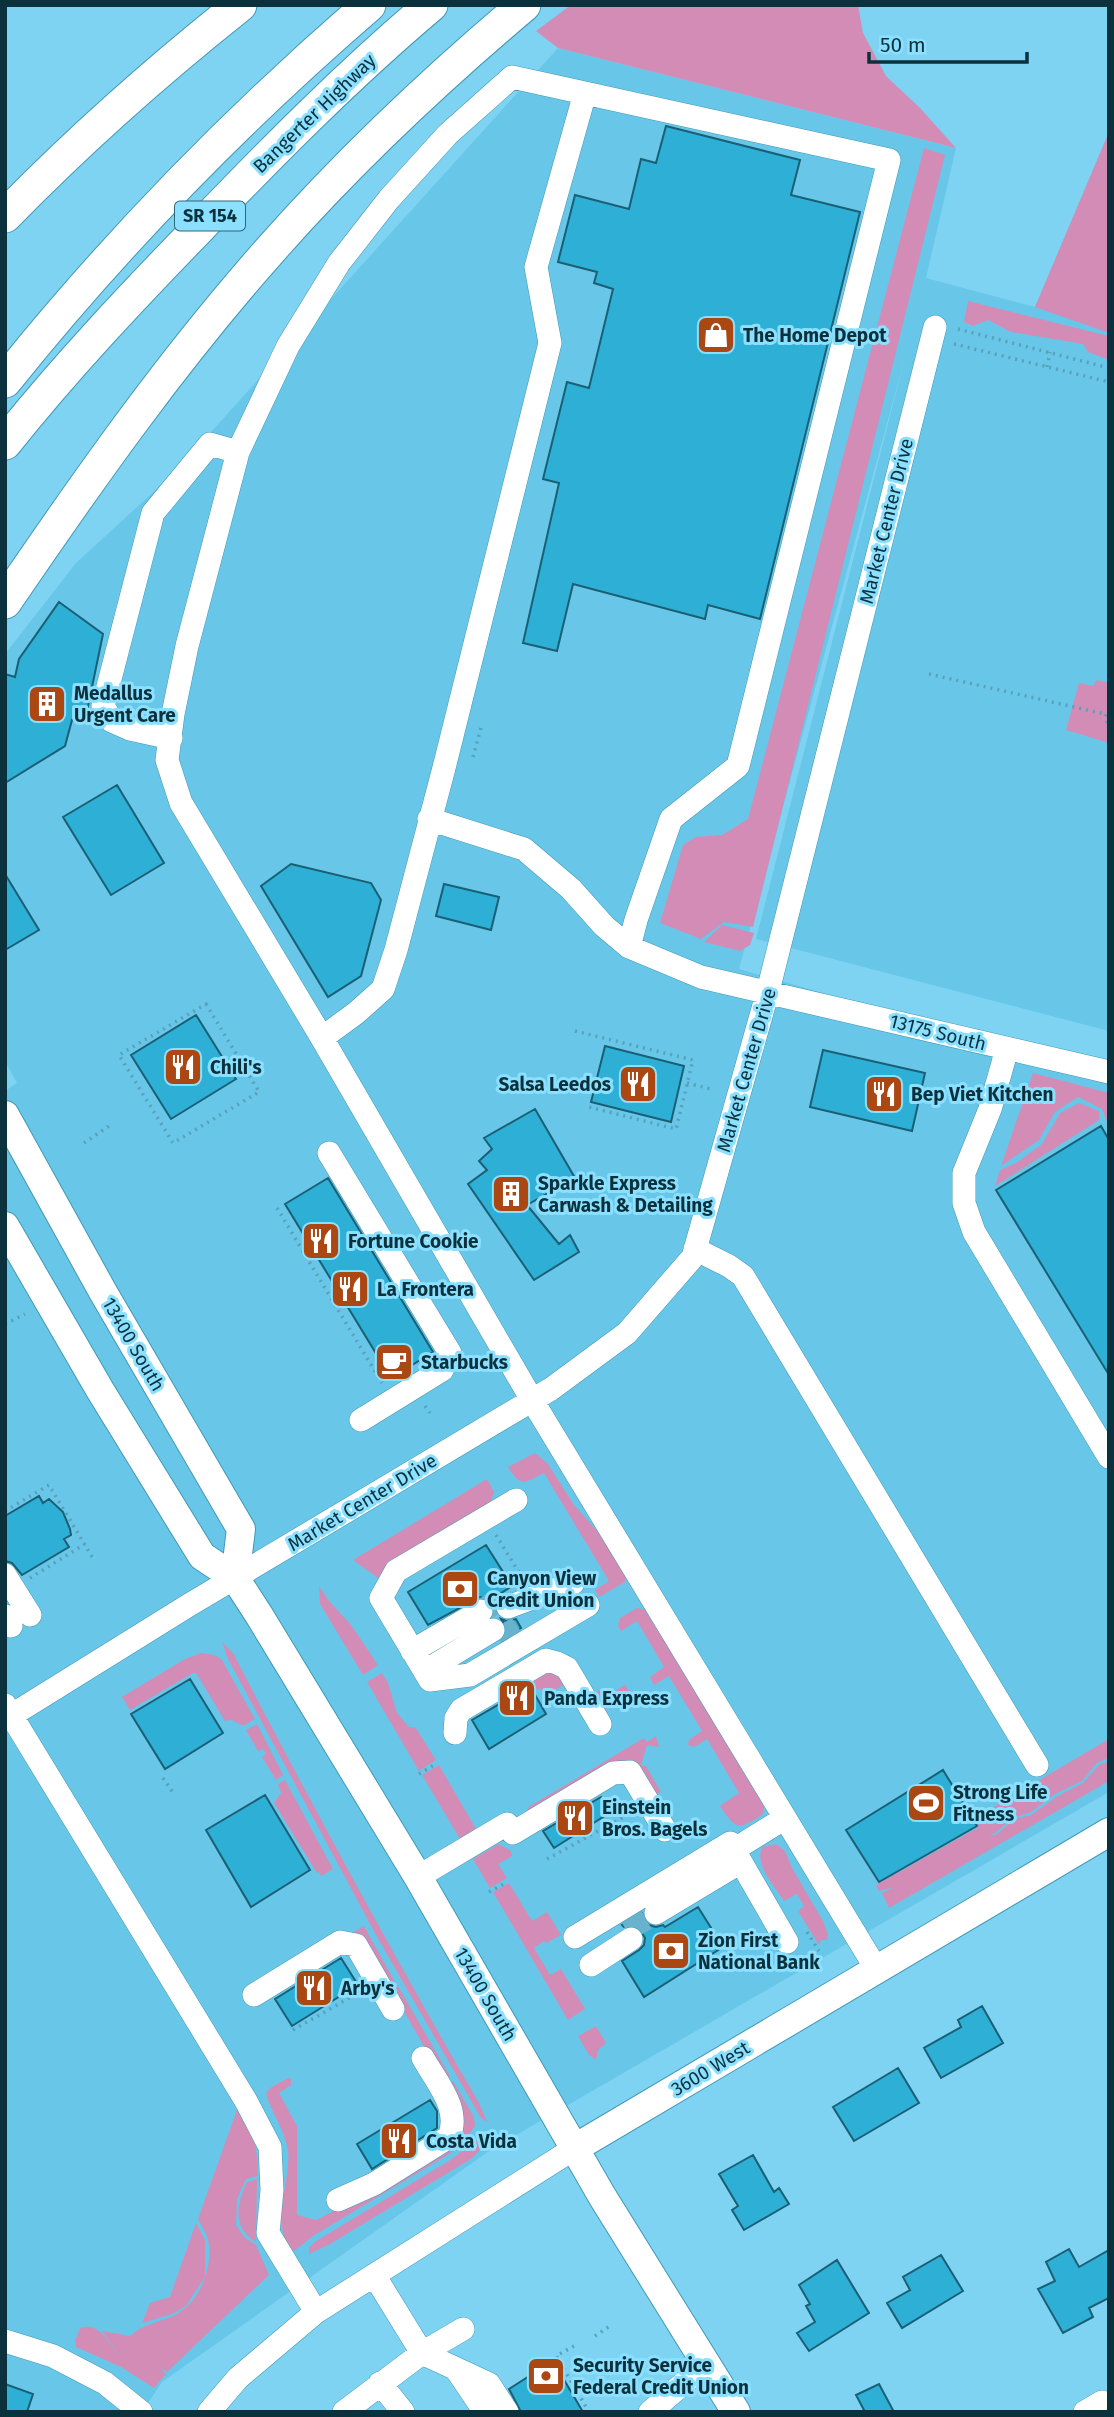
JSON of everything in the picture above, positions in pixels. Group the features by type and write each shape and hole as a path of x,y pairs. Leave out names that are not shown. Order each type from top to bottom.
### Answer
{"highway":[{"path":"5,216 131,95 240,5"},
{"name":"SR 154","path":"5,381 110,259 170,195 285,81 369,5"},
{"name":"Bangerter Highway","path":"5,443 96,335 237,188 341,85 431,5"},
{"path":"5,602 154,393 264,257 313,202 399,116 524,5"}],"main road":[{"name":"13400 South","path":"5,1115 103,1292 241,1529 235,1578"},
{"name":"13400 South","path":"5,1226 100,1390 202,1556 235,1578 418,1877 575,2148 736,2412"},
{"name":"3600 West","path":"575,2148 1109,1832"}],"street":[{"path":"629,947 671,819 738,766 889,159 512,77 448,134 389,199 339,263 288,346 238,452 187,646 167,760 181,803 533,1400 877,1970"},
{"path":"321,1038 383,989 396,950 550,343 536,267 585,93"},
{"name":"Market Center Drive","path":"8,1710 533,1400 627,1334 693,1257 768,992 947,328"},
{"path":"171,738 130,729 112,721 103,706 153,513 210,444 238,452"},
{"name":"13175 South","path":"429,819 524,849 571,889 604,926 629,947 701,976 1109,1072"},
{"path":"1007,1049 990,1109 964,1172 964,1203 974,1232 1109,1457"},
{"path":"329,1153 450,1353 442,1370 361,1420"},
{"path":"695,1249 743,1276 1037,1765"},
{"path":"516,1500 396,1571 381,1598 421,1665 470,1675 580,1594"},
{"path":"5,1575 17,1619"},
{"path":"531,1588 580,1594 511,1612 531,1588"},
{"path":"5,1594 17,1619"},
{"path":"421,1665 490,1625 421,1665"},
{"path":"455,1733 456,1718 461,1710 546,1660 567,1668 600,1724"},
{"path":"8,1710 246,2101 270,2147 272,2190 268,2233 316,2312"},
{"path":"418,1877 613,1773 629,1772 665,1830"},
{"path":"656,1913 738,1856 785,1818"},
{"path":"738,1856 788,1942"},
{"path":"626,1930 583,1951 738,1856"},
{"path":"254,1995 340,1942 356,1945 393,2009"},
{"path":"338,2200 374,2184 449,2137 454,2126 453,2111 423,2059"},
{"name":"3600 West","path":"209,2412 237,2378 316,2312 575,2148"},
{"path":"374,2275 422,2353 489,2385 507,2412"},
{"path":"344,2412 422,2353 463,2329"},
{"path":"5,2341 53,2357 105,2383 141,2412"},
{"path":"650,2412 706,2364"},
{"path":"464,2373 485,2412"},
{"path":"464,2373 495,2412"},
{"path":"380,2383 403,2412"}],"path":[{"path":"947,328 1109,368"},
{"path":"954,344 1109,382"},
{"path":"1047,367 1050,352"},
{"path":"929,674 1105,714"},
{"path":"1109,708 1105,714 1105,722 1109,727"},
{"path":"473,757 482,724"},
{"path":"206,1004 259,1091 173,1143 119,1055 206,1004"},
{"path":"575,1031 693,1060 676,1129 585,1106"},
{"path":"687,1083 710,1089"},
{"path":"84,1143 109,1126"},
{"path":"277,1208 388,1392"},
{"path":"5,1324 25,1314"},
{"path":"5,1511 49,1485 94,1560"},
{"path":"493,1530 531,1588"},
{"path":"29,1579 85,1544"},
{"path":"419,1774 434,1765"},
{"path":"163,1778 174,1794"},
{"path":"547,1859 648,1803"},
{"path":"489,1892 507,1882"},
{"path":"293,2030 363,1990"},
{"path":"595,2336 610,2326"},
{"path":"574,2346 556,2356 589,2412"}],"shaded area":[{"path":"571,5 858,5 863,33 886,76 956,148 558,48 536,31"},
{"path":"558,48 956,148 926,278 1035,307 1109,132 1109,1031 756,939 905,357 739,969 1109,1075 1109,1792 492,2149 162,2382 142,2412 5,2412 5,1091 17,1083 5,1061 5,654 76,563 173,474"},
{"path":"1109,132 1109,333 1035,307"},
{"path":"924,148 945,155 753,927 724,922 701,939 660,923 683,845 696,837 722,835 748,819"},
{"path":"968,301 1109,336 1109,360 1088,352 1083,344 1011,332 988,320 973,326 964,322"},
{"path":"1097,680 1109,683 1109,743 1066,730 1079,683 1093,686"},
{"path":"722,925 754,933 750,945 740,951 704,942"},
{"path":"1033,1073 1109,1093 1109,1127 1102,1109 1078,1097 1055,1112 1039,1140 1001,1166"},
{"path":"1079,1103 1099,1111 1099,1120 995,1186 1000,1170 1016,1163 1042,1144 1060,1113"},
{"path":"535,1453 548,1464 574,1505 605,1540 627,1574 625,1582 599,1597 595,1590 609,1581 544,1473 523,1482 516,1478 508,1467"},
{"path":"487,1479 494,1492 491,1502 389,1564 378,1578 353,1560"},
{"path":"319,1586 351,1625 378,1665 363,1675 320,1604"},
{"path":"637,1608 648,1610 766,1803 762,1815 754,1820 738,1825 725,1814 720,1806 739,1793 707,1739 694,1747 688,1745 689,1740 702,1731 669,1676 654,1685 650,1677 664,1667 637,1621 621,1631 618,1626 620,1618"},
{"path":"222,1642 233,1653 353,1880 479,2103 487,2122 481,2118 376,1935 228,1659"},
{"path":"201,1653 215,1655 222,1660 255,1719 243,1726 232,1720 225,1721 196,1673 130,1710 122,1697 185,1659"},
{"path":"547,1668 568,1682 545,1696 540,1688 537,1690 530,1678"},
{"path":"382,1673 388,1683 397,1713 409,1727 415,1727 436,1760 419,1771 367,1682"},
{"path":"625,1685 631,1694 606,1709 598,1707 595,1693 599,1690 604,1698"},
{"path":"257,1724 283,1775 276,1780 262,1757 266,1754 263,1749 258,1751 246,1730"},
{"path":"656,1736 659,1747 647,1745 641,1765 646,1766 661,1792 652,1797 636,1770 529,1813 527,1808 644,1738 647,1742"},
{"path":"1109,1739 1109,1758 1097,1763 1082,1781 1055,1794 1031,1812 1013,1818 995,1833 989,1834 996,1835 1014,1819 1031,1815 1056,1797 1083,1783 1099,1765 1109,1761 1109,1781 889,1908 882,1893 894,1887 879,1891 876,1885 979,1827 975,1818"},
{"path":"439,1765 476,1829 460,1839 422,1775"},
{"path":"285,1780 333,1869 321,1876 274,1803 281,1793 278,1784"},
{"path":"499,1844 511,1851 512,1856 498,1864 507,1878 490,1888 473,1859"},
{"path":"776,1844 785,1851 823,1921 828,1934 827,1940 821,1940 819,1945 798,1911 804,1906 797,1894 784,1901 763,1867 760,1853 763,1847"},
{"path":"509,1883 532,1921 547,1912 561,1935 534,1948 550,1975 561,1969 585,2009 568,2020 493,1892"},
{"path":"364,1926 395,1982 388,1985 352,1933"},
{"path":"398,1986 450,2076 443,2080 392,1990"},
{"path":"596,2026 606,2043 598,2050 596,2060 589,2055 578,2036"},
{"path":"288,2078 291,2079 291,2085 279,2093 297,2126 297,2215 316,2220 364,2196 460,2136 465,2119 460,2118 446,2085 453,2081 474,2117 475,2126 454,2151 313,2236 294,2251 286,2241 281,2216 288,2150 266,2094 270,2088"},
{"path":"237,2110 254,2141 258,2176 246,2179 237,2199 236,2225 245,2238 256,2245 269,2275 167,2372 160,2367 166,2374 154,2388 121,2367 76,2347 75,2341 80,2328 93,2328 103,2335 120,2357 102,2331 130,2336 146,2326 175,2315 192,2302 203,2283 209,2261 208,2239 198,2219"},
{"path":"476,2140 484,2140 480,2150 471,2159 309,2254 309,2247 316,2241 452,2159"},
{"path":"257,2179 256,2242 243,2229 238,2215 247,2182"},
{"path":"196,2223 205,2240 205,2277 186,2306 172,2314 142,2323 150,2303 170,2297"}],"building":[{"name":"The Home Depot","path":"666,126 800,160 791,195 860,212 760,619 708,605 705,619 573,584 557,651 523,643 559,483 543,479 567,382 589,388 613,289 594,283 597,272 558,262 575,195 629,209 641,159 656,163"},
{"name":"Medallus Urgent Care","path":"59,602 103,634 85,721 72,720 65,746 5,783 5,674 15,677 19,659"},
{"path":"117,785 164,863 111,895 63,817"},
{"path":"291,864 371,883 381,900 361,976 328,997 261,886"},
{"path":"5,874 39,930 5,950"},
{"path":"444,884 499,897 491,930 436,916"},
{"name":"Chili's","path":"196,1015 236,1079 171,1119 131,1055"},
{"name":"Salsa Leedos","path":"605,1046 684,1066 671,1122 591,1102"},
{"path":"823,1050 925,1073 912,1131 810,1107"},
{"name":"Sparkle Express Carwash & Detailing","path":"535,1109 575,1178 527,1205 559,1244 570,1235 579,1252 534,1280 468,1184 487,1170 479,1161 492,1149 484,1138"},
{"path":"1101,1126 1109,1140 1109,1375 996,1190"},
{"path":"328,1178 433,1352 391,1378 285,1204"},
{"path":"39,1496 43,1503 49,1499 63,1512 70,1529 71,1535 64,1539 69,1547 22,1575 12,1563 5,1561 5,1516"},
{"name":"Canyon View Credit Union","path":"486,1545 512,1586 500,1594 494,1609 489,1599 480,1597 428,1625 408,1592"},
{"path":"501,1619 516,1619 521,1628 503,1639 507,1629"},
{"path":"190,1679 223,1733 165,1769 131,1714"},
{"name":"Panda Express","path":"530,1686 546,1714 489,1749 472,1720"},
{"path":"943,1770 977,1826 879,1882 846,1830"},
{"path":"265,1795 310,1870 251,1907 206,1830"},
{"name":"Einstein Bros. Bagels","path":"601,1797 611,1812 554,1848 543,1831"},
{"name":"Zion First National Bank","path":"698,1907 723,1947 644,1997 622,1961 644,1945 645,1938 638,1927 622,1925 642,1913 649,1925 665,1927"},
{"name":"Arby's","path":"341,1958 358,1985 292,2026 275,1999"},
{"path":"982,2006 1003,2043 941,2078 924,2048 961,2027 958,2020"},
{"path":"898,2068 919,2103 854,2141 833,2107"},
{"name":"Costa Vida","path":"430,2100 437,2111 437,2128 372,2169 357,2144"},
{"path":"753,2155 774,2192 779,2188 789,2204 744,2230 732,2210 738,2206 719,2174"},
{"path":"1069,2249 1079,2267 1109,2250 1109,2298 1089,2308 1093,2317 1063,2333 1038,2289 1055,2281 1046,2262"},
{"path":"941,2255 963,2291 902,2328 887,2303 910,2290 903,2277"},
{"path":"837,2260 869,2313 809,2351 797,2333 815,2322 806,2306 810,2304 799,2285"},
{"name":"Security Service Federal Credit Union","path":"553,2361 583,2412 521,2412 509,2389"},
{"path":"5,2384 33,2394 27,2412 5,2412"},
{"path":"879,2384 894,2412 865,2412 856,2395"}],"tunnel":[{"path":"481,1611 503,1598"},
{"path":"499,1640 520,1626"},
{"path":"626,1930 656,1913"}],"place":[{"name":"The Home Depot","path":"716,335"},
{"name":"Medallus Urgent Care","path":"47,704"},
{"name":"Chili's","path":"183,1067"},
{"name":"Salsa Leedos","path":"638,1084"},
{"name":"Bep Viet Kitchen","path":"884,1094"},
{"name":"Sparkle Express Carwash & Detailing","path":"511,1194"},
{"name":"Fortune Cookie","path":"321,1241"},
{"name":"La Frontera","path":"350,1289"},
{"name":"Starbucks","path":"394,1362"},
{"name":"Canyon View Credit Union","path":"460,1589"},
{"name":"Panda Express","path":"517,1698"},
{"name":"Strong Life Fitness","path":"926,1803"},
{"name":"Einstein Bros. Bagels","path":"575,1818"},
{"name":"Zion First National Bank","path":"671,1951"},
{"name":"Arby's","path":"314,1988"},
{"name":"Costa Vida","path":"399,2141"},
{"name":"Security Service Federal Credit Union","path":"546,2376"}]}
